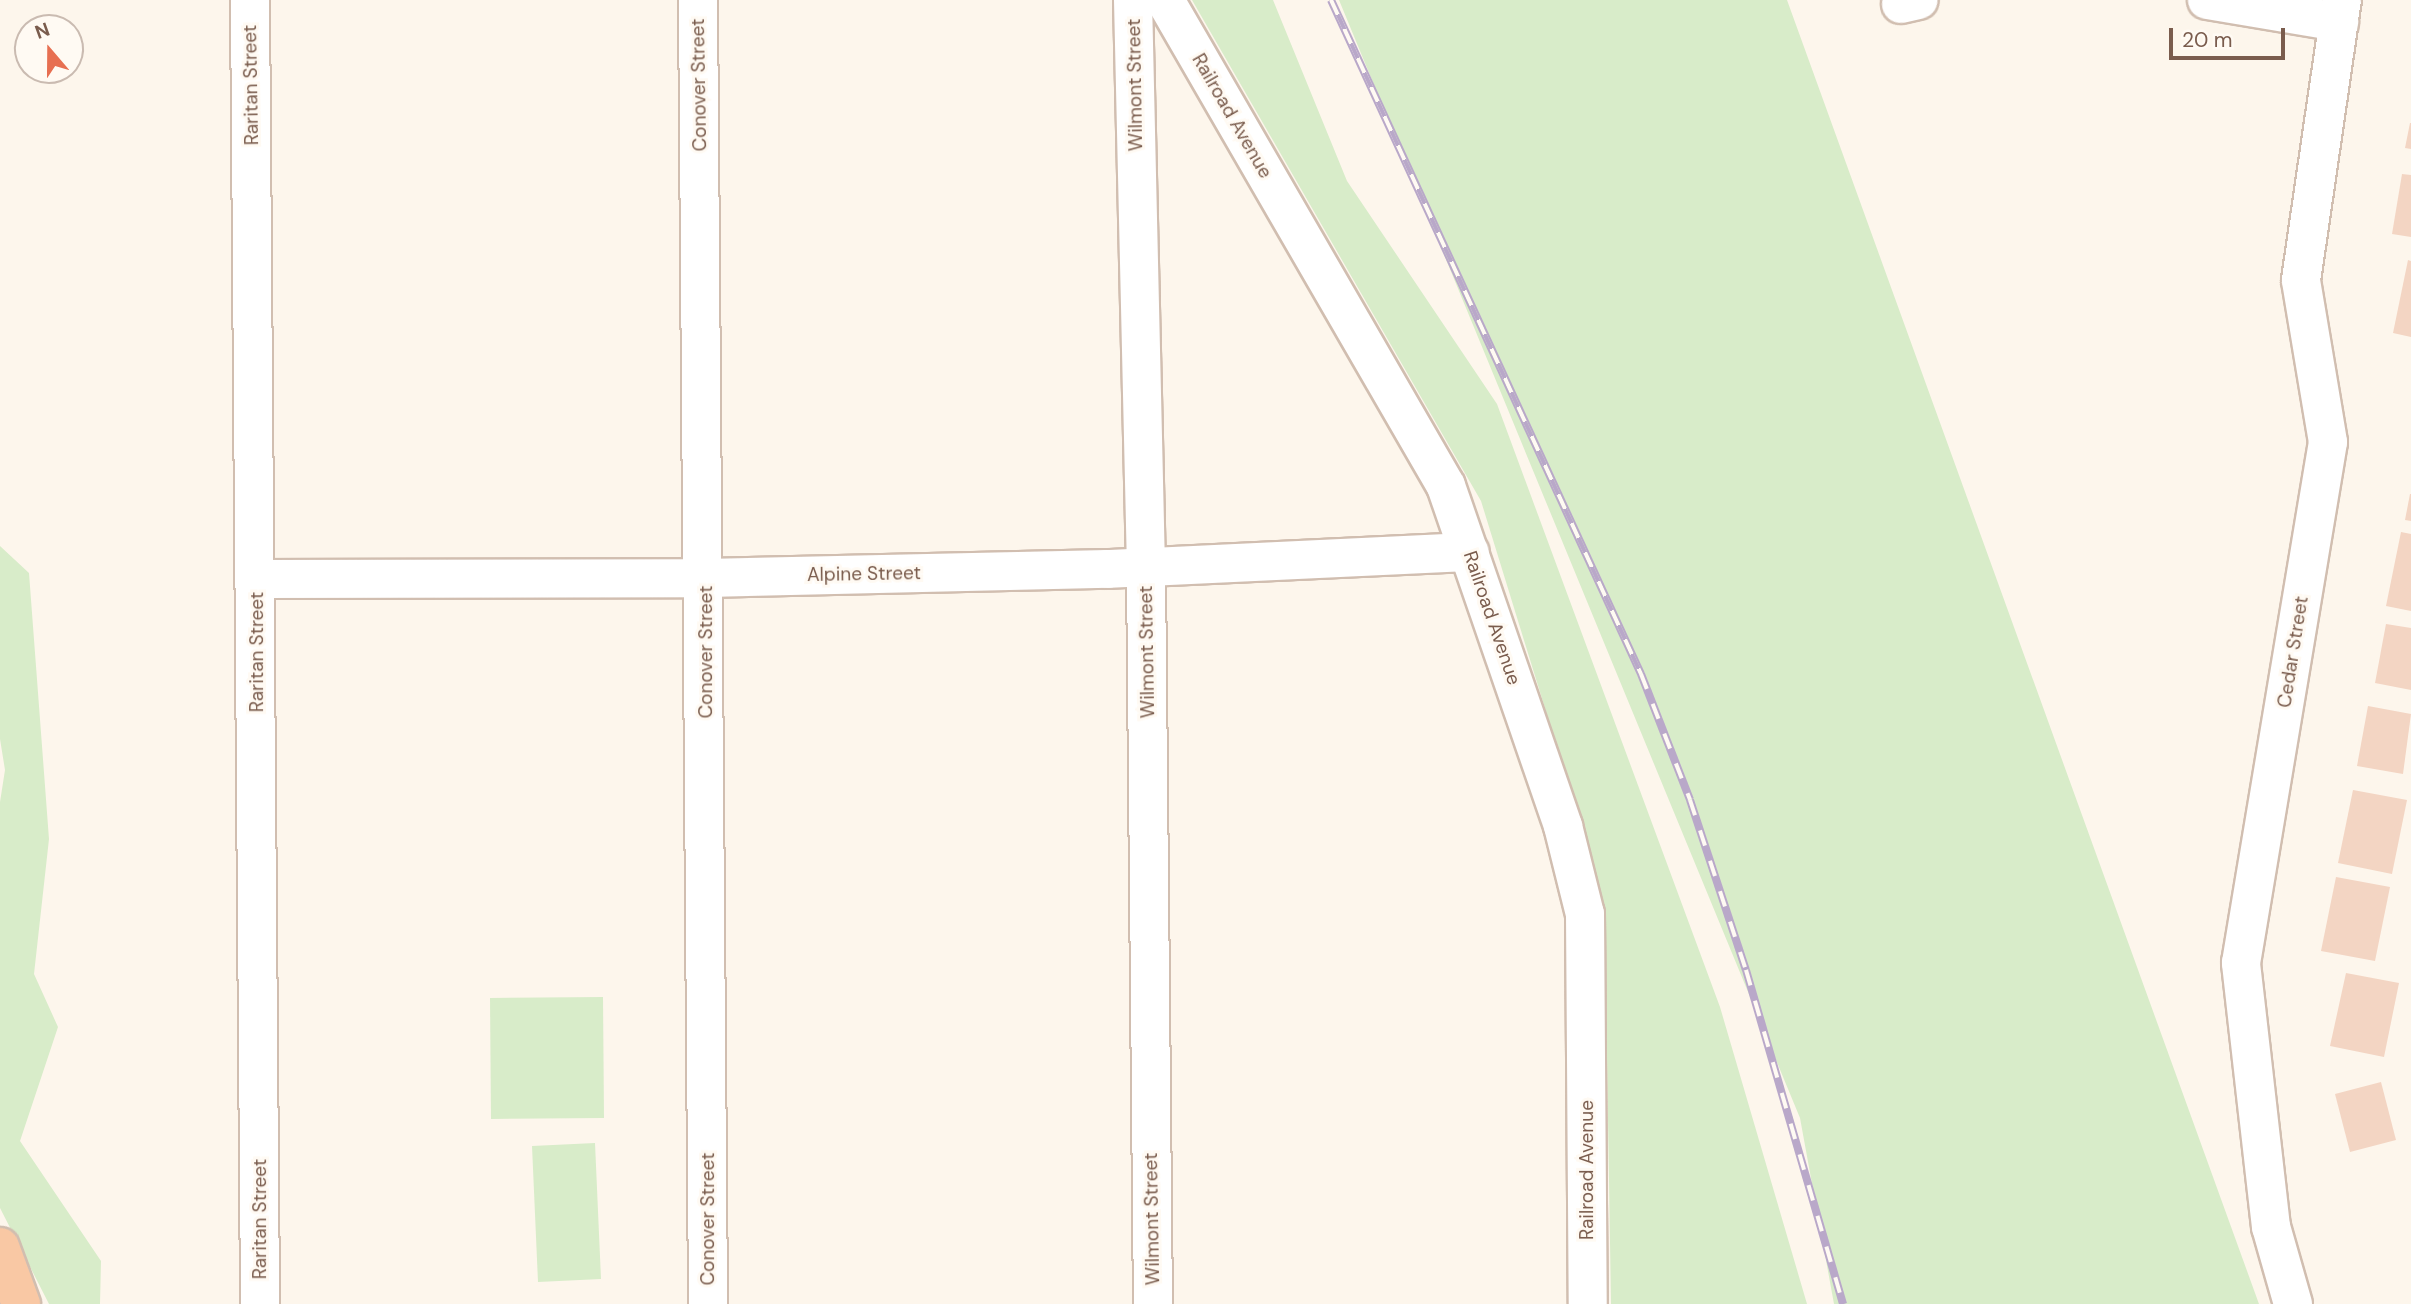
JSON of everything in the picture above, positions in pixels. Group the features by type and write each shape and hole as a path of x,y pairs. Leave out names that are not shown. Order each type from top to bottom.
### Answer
{"highway":[{"path":"0,1247 21,1304"}],"street":[{"name":"Raritan Street","path":"250,0 257,579 260,1304"},
{"name":"Conover Street","path":"698,0 706,578 708,1304"},
{"name":"Wilmont Street","path":"1133,0 1146,568 1153,1304"},
{"name":"Railroad Avenue","path":"1165,0 1446,486 1563,827 1585,914 1588,1304"},
{"path":"2207,0 2341,11"},
{"name":"Cedar Street","path":"2293,1304 2271,1227 2241,963 2328,442 2301,280 2341,11"},
{"name":"Alpine Street","path":"257,579 706,578 1146,568 1470,552"}],"green space":[{"path":"1192,0 1273,0 1347,181 1497,404 1720,1007 1807,1304 1611,1304 1605,932 1578,815 1481,501"},
{"path":"1339,0 1787,0 2259,1304 1834,1304 1800,1118"},
{"path":"0,546 29,573 49,839 34,974 58,1027 20,1141 101,1261 100,1304 49,1304 0,1208 0,802 5,770 0,739"},
{"path":"603,997 604,1118 491,1119 490,998"},
{"path":"595,1143 601,1279 538,1282 532,1146"}],"building":[{"path":"2411,123 2411,149 2405,148"},
{"path":"2402,174 2411,175 2411,237 2392,234"},
{"path":"2408,260 2411,261 2411,337 2393,333"},
{"path":"2411,494 2411,521 2405,520"},
{"path":"2401,532 2411,534 2411,611 2386,606"},
{"path":"2386,624 2411,628 2411,690 2375,683"},
{"path":"2368,706 2411,714 2403,774 2357,766"},
{"path":"2353,790 2407,800 2392,874 2338,863"},
{"path":"2336,877 2390,887 2375,961 2321,951"},
{"path":"2346,973 2399,983 2384,1057 2330,1046"},
{"path":"2381,1082 2396,1140 2350,1152 2335,1094"}],"railway":[{"path":"1331,0 1641,674 1690,800 1746,970 1843,1304"}]}
